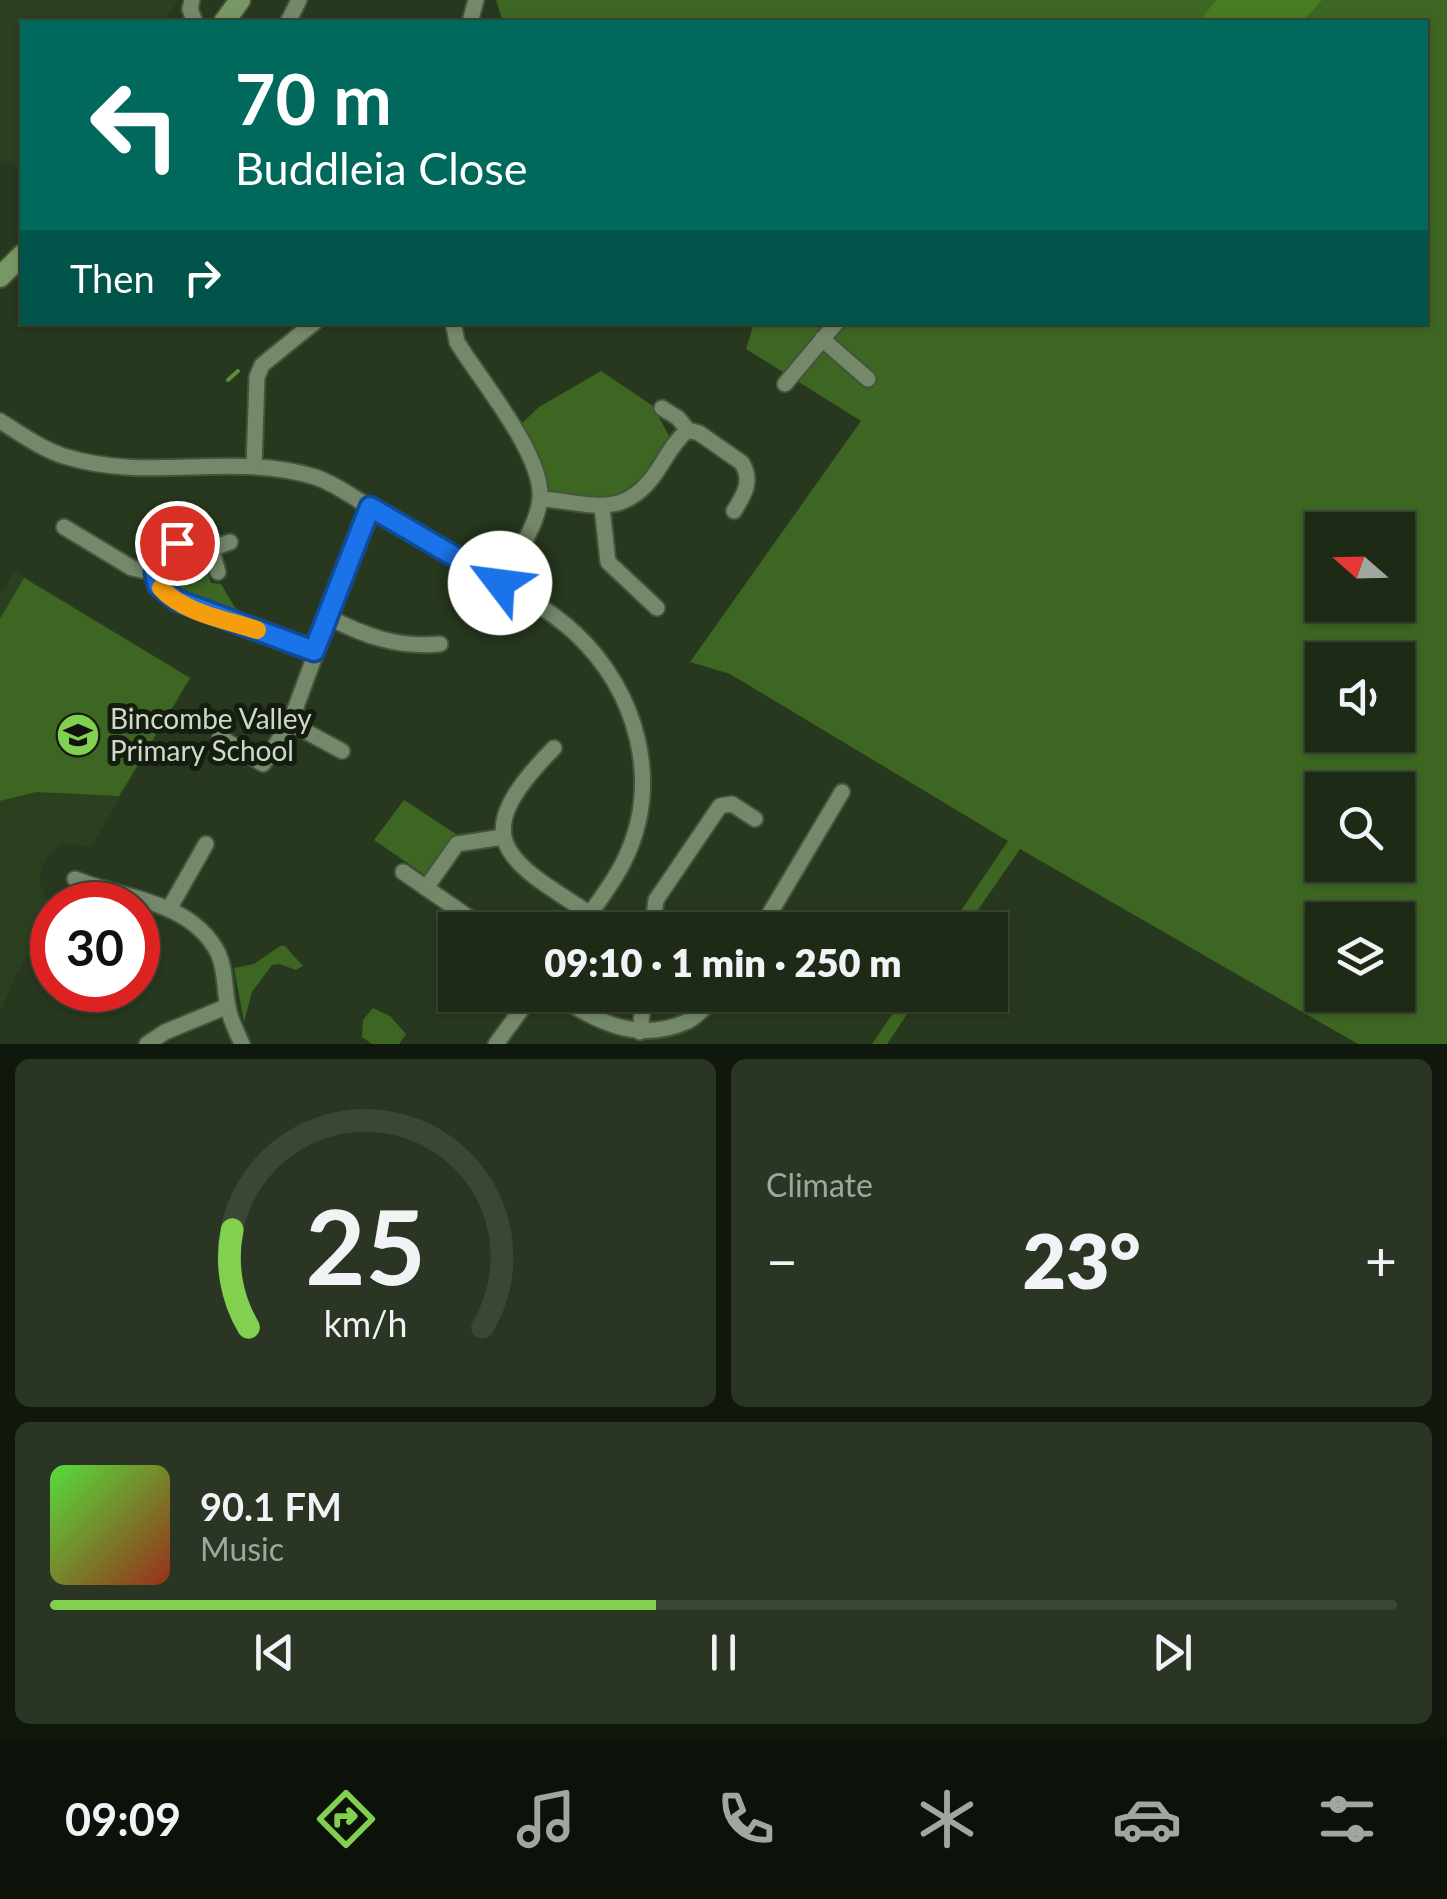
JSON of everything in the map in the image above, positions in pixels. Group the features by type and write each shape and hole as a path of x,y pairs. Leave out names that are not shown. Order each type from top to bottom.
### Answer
{"main road":[{"path":"0,277 20,258"}],"street":[{"path":"254,466 257,377 262,365 311,325"},
{"path":"454,325 458,342 523,444 538,480 540,499 526,536 500,583"},
{"path":"785,384 834,325"},
{"path":"822,339 868,378"},
{"path":"662,408 747,470 747,489 734,511"},
{"path":"0,422 45,448 90,463 146,470 254,466 315,477 500,583 572,630 601,659 635,723 643,775 635,834 610,886 591,912"},
{"path":"540,499 602,507 621,503 637,494 688,430"},
{"path":"220,737 263,764 290,723 370,507"},
{"path":"602,507 608,562 657,608"},
{"path":"64,527 132,568 155,573"},
{"path":"230,542 211,549 177,543 159,558 155,573 158,585 176,600 314,651"},
{"path":"211,549 218,572"},
{"path":"328,617 383,640 413,646 440,644"},
{"path":"290,723 342,751"},
{"path":"554,748 532,770 508,808 503,837 519,865 589,912"},
{"path":"771,912 842,792"},
{"path":"654,912 656,900 720,806 732,804 755,819"},
{"path":"426,888 458,844 503,837"},
{"path":"169,909 206,844"},
{"path":"404,872 461,912"},
{"path":"74,880 169,909 204,934 218,952 228,1006 242,1044"},
{"path":"148,1044 164,1032 228,1006"},
{"path":"496,1044 520,1012"},
{"path":"583,1012 605,1026 646,1036 688,1021 698,1012"},
{"path":"599,1044 605,1026"}],"shaded area":[{"path":"0,0 178,0 165,20 20,20 20,168 0,159"},
{"name":"Bincombe Valley Primary School","path":"15,570 191,678 90,848 72,843 60,845 49,854 41,869 40,882 30,882 30,950 0,1012 0,596"}],"green space":[{"path":"496,0 1447,0 1447,1044 1358,1044 1020,849 976,912 960,912 1008,841 730,674 690,662 861,421 746,349 753,325 1428,325 1428,20 502,20"},
{"path":"1216,0 1322,0 1304,20 1201,20"},
{"path":"601,371 653,406 669,436 647,470 620,493 588,501 569,498 548,490 520,425 539,407"},
{"path":"188,550 204,559 211,583 221,584 250,624 165,586 166,561"},
{"name":"Bincombe Valley Primary School","path":"24,578 190,678 119,796 36,792 0,801 0,619"},
{"path":"404,800 459,836 425,875 374,840"},
{"path":"285,946 303,966 296,970 272,965 252,992 244,1022 234,968 254,964"},
{"path":"373,1008 390,1016 406,1034 399,1044 372,1044 362,1037 363,1020"},
{"path":"894,1012 909,1012 887,1044 872,1044"}],"waterway":[{"path":"228,380 238,371"}],"slow traffic":[{"path":"161,588 176,600 210,615 257,630"}],"place":[{"name":"Bincombe Valley Primary School","path":"78,735"}],"route":[{"path":"177,543 159,558 155,573 166,594 210,615 314,651 370,507 500,583"}]}
